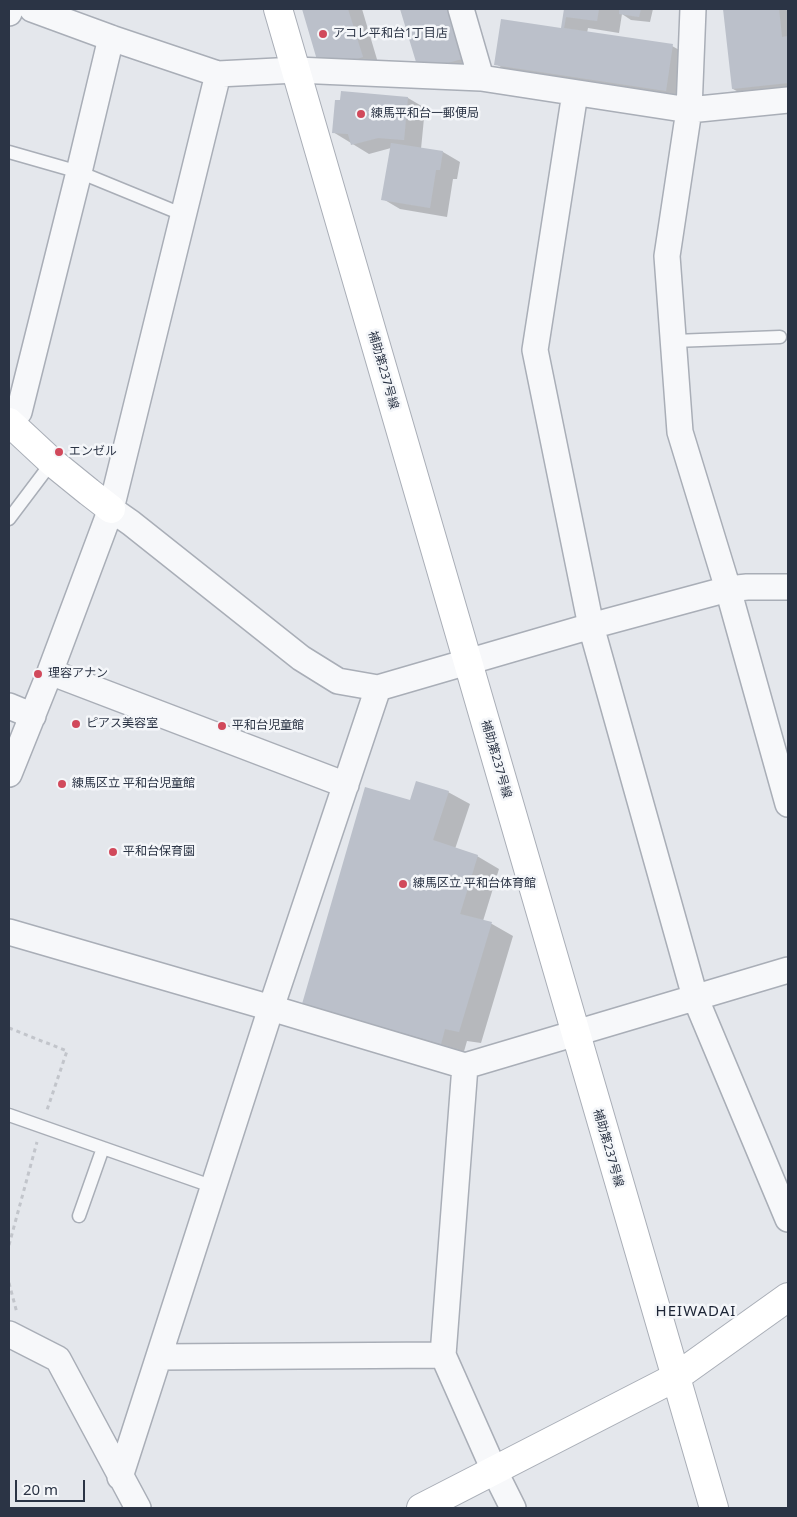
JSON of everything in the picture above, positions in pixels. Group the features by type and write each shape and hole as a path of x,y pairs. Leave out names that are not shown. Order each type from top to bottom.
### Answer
{"street":[{"path":"9,13 10,9"},
{"path":"32,9 218,74 296,70 481,78 689,110 788,100"},
{"name":"補助第237号線","path":"278,9 714,1508"},
{"path":"461,9 481,78"},
{"path":"693,9 689,110 667,256 680,432 728,588 788,804"},
{"path":"111,38 19,412 9,423 52,462 301,658 338,681 378,688 728,588 788,587"},
{"path":"9,774 50,672 111,508 218,74"},
{"path":"575,93 535,350 591,626 695,997 788,1219"},
{"path":"50,672 346,785"},
{"path":"120,1477 271,1008 378,688"},
{"path":"9,706 32,716"},
{"path":"9,932 465,1066 788,970"},
{"path":"465,1066 443,1355 513,1508"},
{"path":"420,1508 676,1377 788,1297"},
{"path":"9,1334 58,1359 138,1508"},
{"path":"159,1357 443,1355"}],"lane":[{"path":"9,152 79,172 184,215"},
{"path":"674,341 780,336"},
{"path":"9,519 52,462"},
{"path":"9,1115 214,1187"},
{"path":"79,1216 103,1148"}],"building":[{"path":"302,9 348,9 363,57 345,63 317,60"},
{"path":"400,9 447,9 462,59 444,64 416,62"},
{"path":"564,9 599,9 597,21 566,17 564,28 673,44 666,91 494,65 501,19 561,28"},
{"path":"619,9 641,9 639,17 619,14"},
{"path":"723,9 779,9 782,37 788,36 788,83 732,89"},
{"path":"341,91 408,97 404,140 378,138 351,145 348,134 332,133 335,100 340,100"},
{"path":"391,143 443,151 440,170 436,170 430,208 381,200"},
{"name":"練馬区立 平和台体育館","path":"416,781 449,791 433,840 478,855 460,914 492,922 459,1032 445,1029 441,1044 302,1004 365,787 410,800"}],"place":[{"name":"アコレ平和台1丁目店","path":"323,34"},
{"name":"練馬平和台一郵便局","path":"361,114"},
{"name":"エンゼル","path":"59,452"},
{"name":"理容アナン","path":"38,674"},
{"name":"ピアス美容室","path":"76,724"},
{"name":"平和台児童館","path":"222,726"},
{"name":"練馬区立 平和台児童館","path":"62,784"},
{"name":"平和台保育園","path":"113,852"},
{"name":"練馬区立 平和台体育館","path":"403,884"}],"district":[{"name":"HEIWADAI","path":"696,1312"}]}
